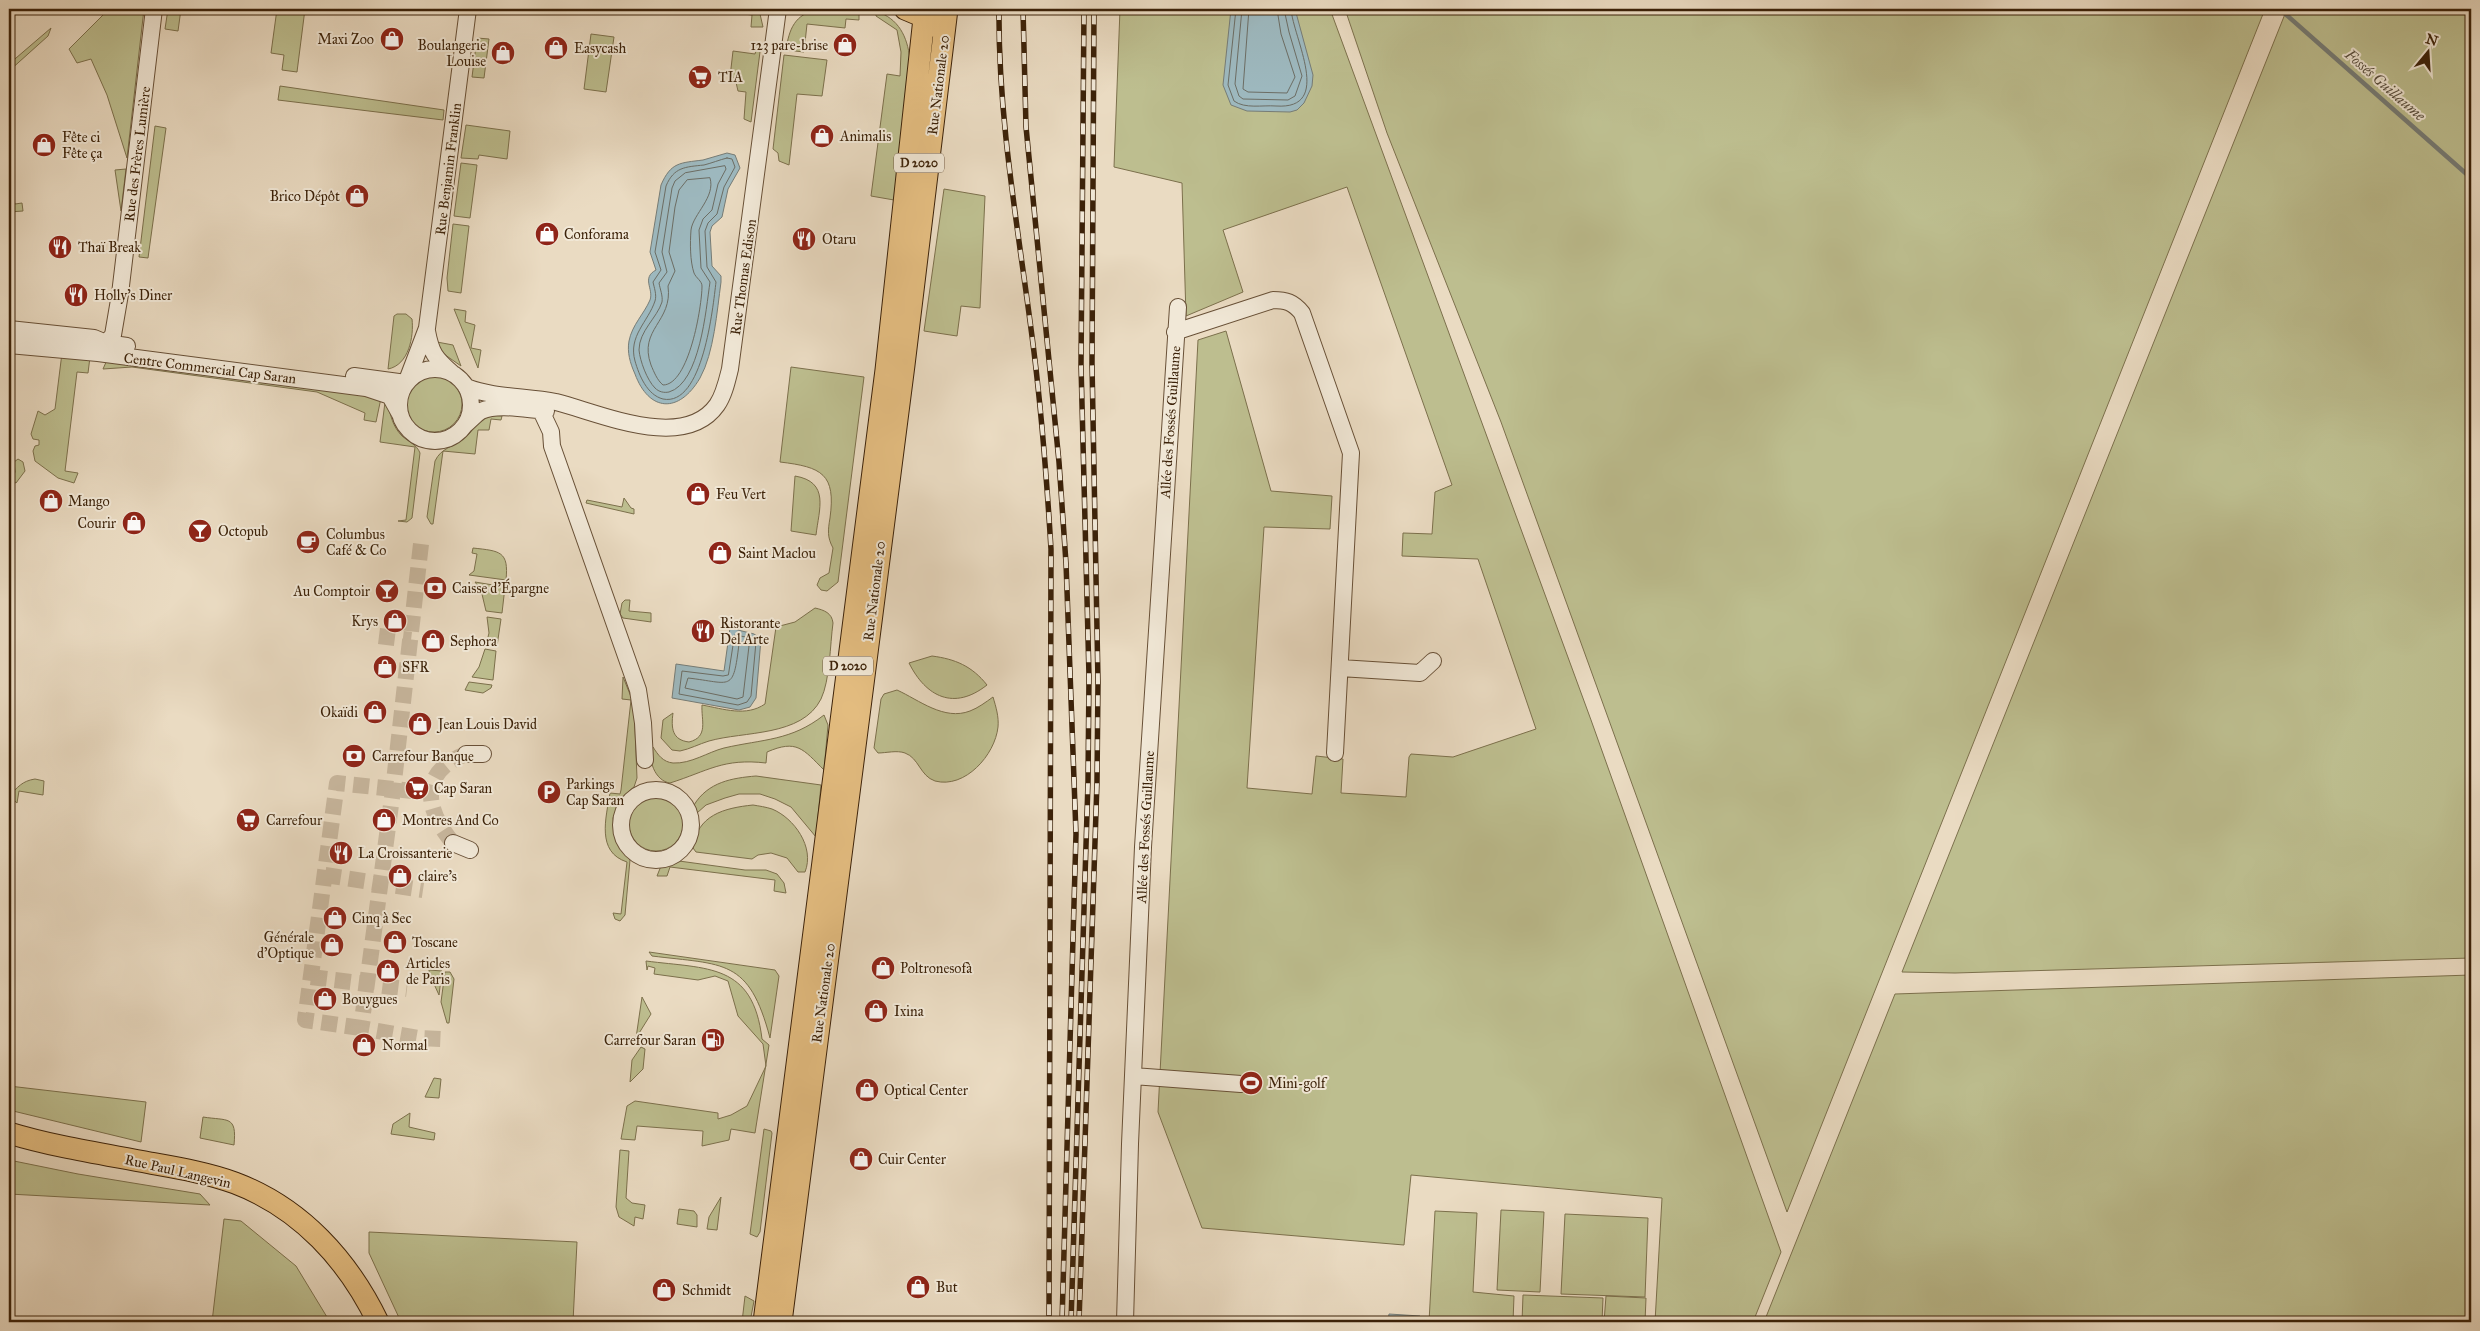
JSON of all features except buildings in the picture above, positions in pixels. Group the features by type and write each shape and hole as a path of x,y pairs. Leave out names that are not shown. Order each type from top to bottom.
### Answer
{"main road":[{"name":"Rue Nationale 20","path":"781,1322 912,299 929,11"},
{"name":"Rue Nationale 20","path":"764,1322 886,370 929,11"},
{"name":"Rue Paul Langevin","path":"9,1133 101,1154 204,1173 236,1183 273,1202 313,1230 344,1264 363,1292 378,1322"}],"street":[{"name":"Rue des Frères Lumière","path":"102,348 113,336 120,294 154,9"},
{"name":"Rue Benjamin Franklin","path":"406,383 427,328 468,9"},
{"name":"Rue Thomas Edison","path":"461,430 481,411 556,402 586,412 660,428 673,429 699,421 718,404 730,369 778,9"},
{"name":"Allée des Fossés Guillaume","path":"1175,332 1272,300 1284,300 1294,304 1302,313 1351,453 1335,753"},
{"name":"Allée des Fossés Guillaume","path":"1125,1322 1143,847 1178,307"},
{"name":"Rue Benjamin Franklin","path":"427,328 430,348 436,360 462,382"},
{"name":"Centre Commercial Cap Saran","path":"9,329 94,338 102,348"},
{"name":"Centre Commercial Cap Saran","path":"9,345 102,348 366,388 390,396 400,414"},
{"path":"102,348 406,383"},
{"path":"436,370 447,372 462,382 470,409 467,420 461,430 446,439 429,441 411,432 400,414 400,398 406,383 425,371 436,370"},
{"name":"Rue Thomas Edison","path":"462,382 480,392 540,405"},
{"path":"540,405 551,432 552,446"},
{"path":"498,409 531,418 538,424 552,446 638,690 643,724 645,760"},
{"path":"1340,668 1420,673 1433,661"},
{"path":"466,754 483,754"},
{"path":"660,790 676,796 683,802 691,820 688,841 672,857 652,860 641,857 632,850 624,837 621,822 629,803 644,792 660,790"},
{"path":"453,843 470,850"},
{"path":"1133,1076 1241,1084"}],"green space":[{"path":"109,9 144,9 127,158 107,95 91,59 77,63 69,49"},
{"path":"168,9 181,9 178,31 165,29"},
{"path":"277,9 305,9 297,72 282,70 284,55 271,53"},
{"path":"703,9 755,9 760,14 763,27 751,27 752,15"},
{"path":"1120,9 1330,9 1591,720 1781,1252 1753,1322 1655,1322 1662,1198 1411,1175 1404,1245 1202,1228 1158,1112 1198,340 1226,331 1271,491 1332,496 1330,529 1264,527 1247,788 1312,794 1316,756 1343,759 1341,793 1406,797 1409,757 1411,754 1453,757 1536,729 1478,559 1402,556 1403,533 1432,534 1435,492 1452,485 1347,187 1223,230 1243,292 1186,316 1182,183 1114,167"},
{"path":"1345,9 2265,9 1787,1212 1501,422 1387,133"},
{"path":"2287,9 2471,9 2471,958 1955,973 1902,972"},
{"path":"817,10 859,14 859,20 846,19 845,28 807,24 804,52 786,50 789,35 794,24 803,15"},
{"path":"876,11 891,19 901,29 907,43 910,59 894,200 871,196 887,74 900,76 901,52 897,30 876,16"},
{"path":"51,28 48,36 9,71 9,64"},
{"path":"591,34 614,37 606,92 584,89"},
{"path":"477,38 489,39 484,78 472,77"},
{"path":"758,43 761,44 751,122 744,119 746,92 738,91 735,78 730,77 733,51 755,54"},
{"path":"784,55 827,60 822,96 797,94 789,165 779,161 778,153 773,149"},
{"path":"280,86 444,110 443,120 278,100"},
{"path":"466,125 510,131 507,159 479,155 478,159 461,158"},
{"path":"155,126 166,128 148,258 139,257"},
{"path":"461,163 477,165 470,218 454,216"},
{"path":"126,169 121,211 115,170"},
{"path":"9,182 15,204 22,203 23,211 9,212"},
{"path":"944,189 985,196 980,308 961,306 957,336 924,331"},
{"path":"453,224 469,226 461,293 448,291 447,278"},
{"path":"454,309 466,311 465,322 475,325 471,348 481,350 478,368"},
{"path":"406,314 412,319 411,341 409,349 401,362 388,369 394,316"},
{"path":"437,342 453,345 461,366 441,352"},
{"path":"62,353 90,357 88,373 77,372 65,471 78,473 74,483 58,478 35,461 33,451 35,446 39,445 39,440 33,439 31,434 38,411 45,415 55,409"},
{"path":"107,360 381,398 376,422 364,420 365,413 317,392 132,367 103,369"},
{"path":"791,367 864,377 838,582 827,591 821,590 817,585 820,578 829,573 833,548 828,533 831,491 828,482 816,470 780,462"},
{"path":"434,376 445,378 454,384 460,393 462,404 460,415 454,424 445,430 434,432 423,430 414,424 408,415 406,404 408,393 414,384 423,378"},
{"path":"385,402 388,403 396,429 417,448 420,453 412,518 407,522 398,521 406,520 415,447 380,442"},
{"path":"490,415 502,416 501,420 491,419 489,430 478,430 475,454 443,451 463,439 486,417"},
{"path":"443,451 433,524 431,524 427,517 435,461"},
{"path":"18,459 23,462 25,471 16,483 11,481 15,472 14,462"},
{"path":"795,476 806,479 818,490 820,506 816,535 791,531"},
{"path":"624,498 631,508 634,509 634,514 586,503 587,500 622,507"},
{"path":"473,548 490,550 501,554 506,563 506,580 469,575 474,571 477,554 472,553"},
{"path":"475,582 505,587 502,613 486,611 481,590"},
{"path":"625,600 630,600 629,611 651,613 651,622 623,618 620,614 622,603"},
{"path":"815,608 827,612 833,623 824,691 821,699 812,711 800,720 786,726 709,741 680,751 672,750 661,738 663,720 673,713 672,724 676,736 683,741 689,742 695,740 702,732 702,705 743,711 758,708 765,704 776,627 795,622"},
{"path":"487,617 501,619 497,646 486,645 489,633"},
{"path":"485,649 496,651 493,680 472,677 479,667"},
{"path":"932,656 962,664 981,678 987,685 975,693 963,697 952,698 932,692 916,675 909,663"},
{"path":"623,677 634,704 637,778 634,787 622,797 613,818 615,837 630,860 625,915 620,921 615,919 613,913 621,914 627,862 617,857 611,851 605,833 605,823 610,793 620,794 621,790 631,700 622,699"},
{"path":"469,682 492,685 491,688 483,693 465,690"},
{"path":"897,690 932,708 951,713 970,711 993,697 998,716 996,738 977,768 957,780 935,781 926,775 910,755 902,752 878,753 874,748 881,699 884,694"},
{"path":"824,715 828,725 824,770 805,752 793,746 777,748 767,752 766,763 738,762 727,764 670,783 656,774 652,763 651,752 653,747 666,761 673,763 686,762 724,748 776,738 800,730"},
{"path":"756,776 821,785 816,837 791,807 760,794 739,794 725,798 706,805 697,813 694,805 713,786 738,778"},
{"path":"35,779 44,781 43,795 19,791 17,803 9,796 23,783"},
{"path":"656,797 666,799 675,805 681,814 683,824 681,834 675,843 666,849 656,851 646,849 637,843 631,834 629,824 631,814 637,805 646,799"},
{"path":"753,805 772,809 780,813 795,826 805,843 807,862 805,872 798,872 787,858 771,853 758,855 752,859 696,852 693,848 696,837 706,821 722,811"},
{"path":"679,861 745,870 766,870 777,874 784,883 786,893 774,891 775,880 670,867 667,876 657,876 661,866"},
{"path":"649,952 775,970 779,976 770,1038 762,1012 753,993 742,979 730,970 698,961 652,956"},
{"path":"646,961 708,969 724,974 738,983 749,996 757,1014 762,1039 769,1045 766,1065 763,1044 738,1016 728,981 715,976 698,980 654,974 655,968 648,966 647,970"},
{"path":"429,970 442,971 439,995 429,973"},
{"path":"445,972 450,972 454,979 449,1023 447,1023 441,1002"},
{"path":"2471,975 2471,1322 1764,1322 1895,994"},
{"path":"642,997 651,1014 636,1038"},
{"path":"641,1047 645,1049 643,1069 630,1082 632,1060"},
{"path":"765,1067 755,1133 731,1129 729,1140 702,1146 703,1131 637,1126 635,1140 621,1139 627,1106 635,1101 718,1113 718,1119 731,1115 747,1106"},
{"path":"434,1078 441,1079 439,1098 425,1097"},
{"path":"9,1086 146,1102 141,1142 9,1110"},
{"path":"410,1113 409,1127 435,1133 434,1140 391,1134 393,1124"},
{"path":"203,1117 229,1121 234,1129 234,1145 200,1138"},
{"path":"764,1129 772,1133 760,1232 757,1237 750,1234"},
{"path":"620,1150 629,1151 626,1198 632,1203 645,1205 643,1219 635,1217 634,1226 619,1217 616,1207"},
{"path":"9,1160 78,1174 200,1194 210,1205 9,1194"},
{"path":"721,1197 717,1230 707,1229 709,1217"},
{"path":"679,1209 694,1211 697,1215 697,1227 677,1224"},
{"path":"1501,1210 1544,1212 1540,1292 1497,1290"},
{"path":"1435,1211 1477,1213 1473,1292 1514,1296 1513,1322 1429,1322"},
{"path":"1565,1214 1648,1218 1645,1297 1561,1294"},
{"path":"224,1219 241,1221 296,1266 330,1322 212,1322"},
{"path":"369,1232 577,1242 573,1322 401,1322 369,1253"},
{"path":"1523,1295 1603,1298 1602,1322 1522,1322"},
{"path":"745,1296 754,1301 750,1322 742,1322"},
{"path":"1606,1296 1646,1298 1645,1322 1604,1322"}],"water":[{"path":"1231,9 1295,9 1313,75 1312,86 1304,103 1297,110 1290,112 1247,111 1231,105 1223,85"},
{"path":"727,153 735,155 740,168 728,189 722,217 712,226 710,232 712,266 721,276 721,282 709,357 700,378 692,390 674,403 665,404 648,396 641,387 630,362 628,345 633,330 651,296 649,277 656,270 650,252 661,185 669,172 677,165"},
{"path":"730,628 754,634 761,639 756,698 750,707 739,710 672,698 676,664 724,671"},
{"path":"1389,1314 1420,1316 1420,1322 1388,1322"}],"waterway":[{"name":"Fossés Guillaume","path":"2282,11 2471,178"}],"tunnel":[{"path":"421,544 393,790 361,1028 418,1038 442,1039"},
{"path":"379,636 411,640"},
{"path":"453,843 436,818 431,793 433,781 440,771 451,762 466,754"},
{"path":"361,1028 305,1020 337,783 431,793"},
{"path":"325,875 423,890"},
{"path":"311,977 407,989"}],"railway":[{"path":"999,9 1002,95 1006,138 1037,376 1051,549 1049,1322"},
{"path":"1023,9 1026,127 1059,462 1066,563 1076,834 1062,1322"},
{"path":"1071,1322 1088,782 1089,676 1081,365 1084,9"},
{"path":"1079,1322 1097,782 1098,682 1092,364 1094,9"}],"place":[{"name":"Maxi Zoo","path":"392,39"},
{"name":"123 pare-brise","path":"845,45"},
{"name":"Easycash","path":"556,48"},
{"name":"Boulangerie Louise","path":"503,53"},
{"name":"TIA","path":"700,77"},
{"name":"Animalis","path":"822,136"},
{"name":"Fête ci Fête ça","path":"44,145"},
{"name":"Brico Dépôt","path":"357,196"},
{"name":"Conforama","path":"547,234"},
{"name":"Otaru","path":"804,239"},
{"name":"Thaï Break","path":"60,247"},
{"name":"Holly's Diner","path":"76,295"},
{"name":"Feu Vert","path":"698,494"},
{"name":"Mango","path":"51,501"},
{"name":"Courir","path":"134,523"},
{"name":"Octopub","path":"200,531"},
{"name":"Columbus Café & Co","path":"308,542"},
{"name":"Saint Maclou","path":"720,553"},
{"name":"Caisse d'Épargne","path":"435,588"},
{"name":"Au Comptoir","path":"387,591"},
{"name":"Krys","path":"395,621"},
{"name":"Ristorante Del Arte","path":"703,631"},
{"name":"Sephora","path":"433,641"},
{"name":"SFR","path":"385,667"},
{"name":"Okaïdi","path":"375,712"},
{"name":"Jean Louis David","path":"420,724"},
{"name":"Carrefour Banque","path":"354,756"},
{"name":"Cap Saran","path":"417,788"},
{"name":"Parkings Cap Saran","path":"549,792"},
{"name":"Carrefour","path":"248,820"},
{"name":"Montres And Co","path":"384,820"},
{"name":"La Croissanterie","path":"341,853"},
{"name":"claire's","path":"400,876"},
{"name":"Cinq à Sec","path":"335,918"},
{"name":"Toscane","path":"395,942"},
{"name":"Générale d'Optique","path":"332,945"},
{"name":"Poltronesofà","path":"883,968"},
{"name":"Articles de Paris","path":"388,971"},
{"name":"Bouygues","path":"325,999"},
{"name":"Ixina","path":"876,1011"},
{"name":"Carrefour Saran","path":"713,1040"},
{"name":"Normal","path":"364,1045"},
{"name":"Mini-golf","path":"1251,1083"},
{"name":"Optical Center","path":"867,1090"},
{"name":"Cuir Center","path":"861,1159"},
{"name":"But","path":"918,1287"},
{"name":"Schmidt","path":"664,1290"}]}
